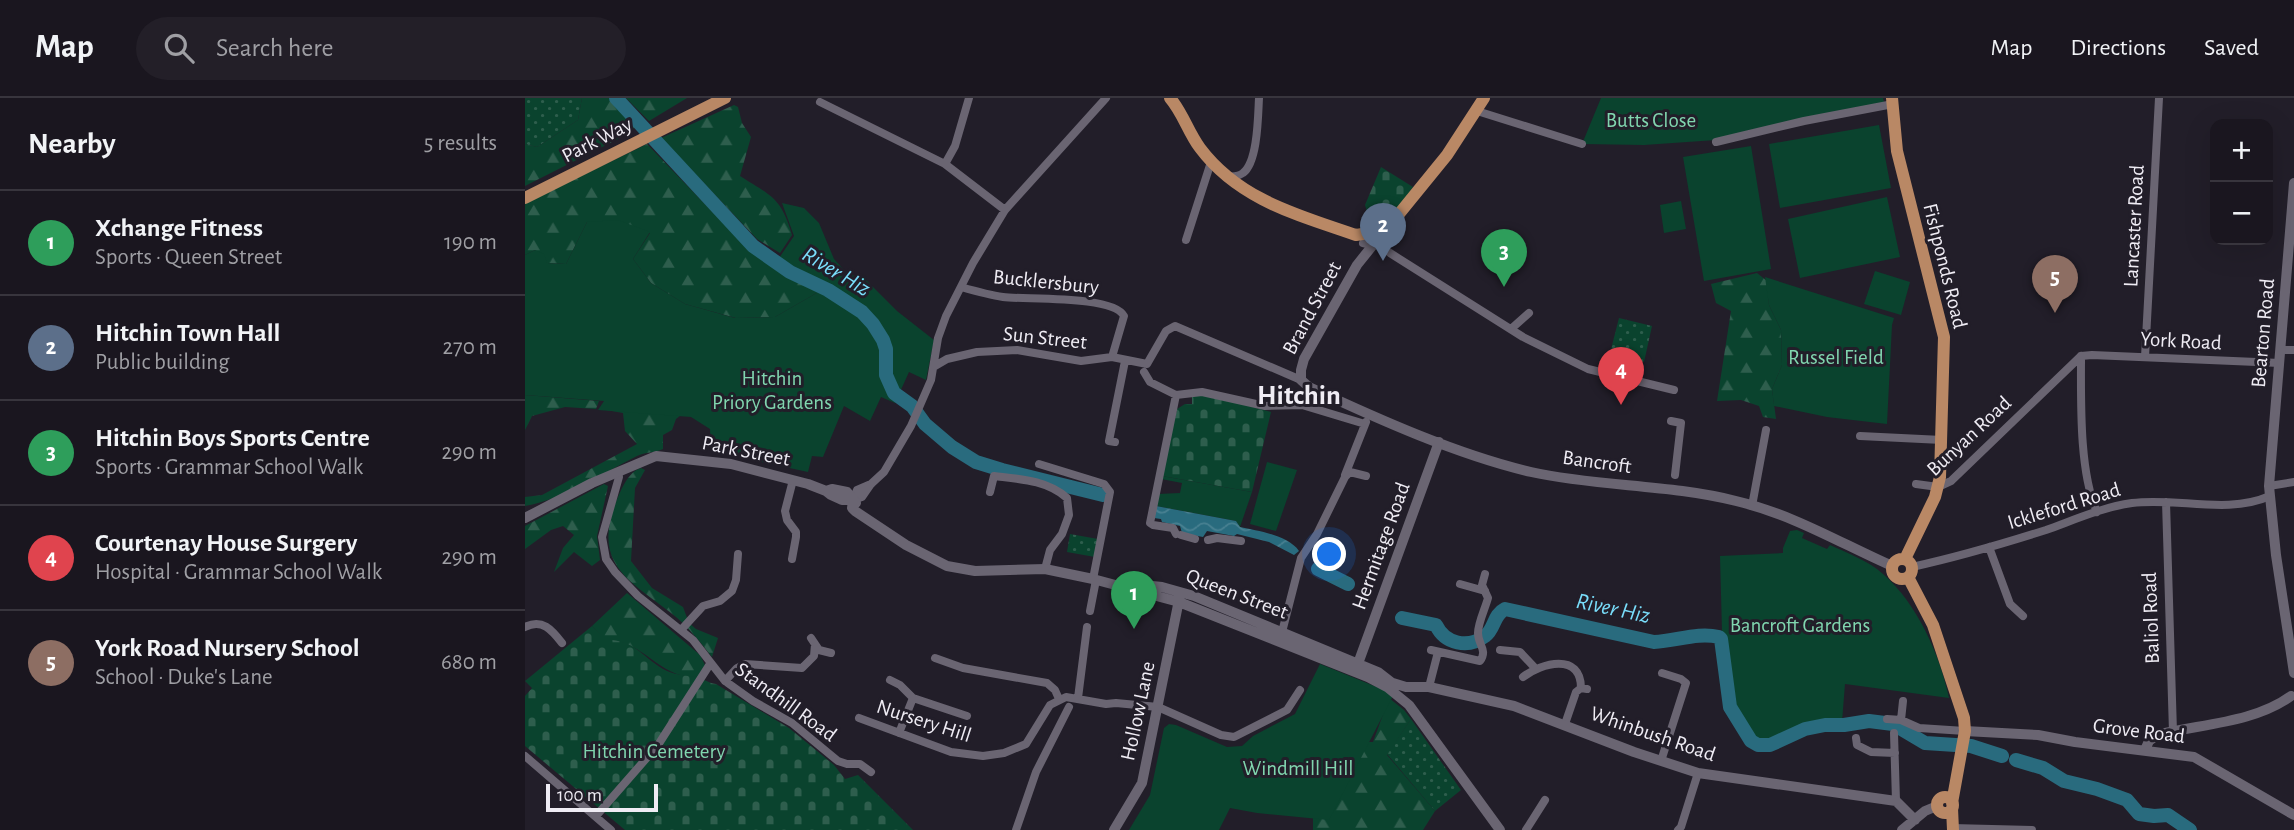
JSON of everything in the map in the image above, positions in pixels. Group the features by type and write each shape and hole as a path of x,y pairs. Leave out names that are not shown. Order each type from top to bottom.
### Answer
{"main road":[{"path":"668,126 700,98"},
{"path":"1170,98 1198,146 1211,162 1240,188 1264,202 1360,239 1390,225 1447,155 1484,98"},
{"name":"Park Way","path":"525,198 720,99"},
{"name":"Fishponds Road","path":"1892,101 1897,151 1944,337 1938,488"},
{"name":"Bunyan Road","path":"1908,568 1938,488"},
{"path":"1892,566 1896,561 1908,568 1933,625 1957,693 1964,741 1946,803 1952,829"}],"street":[{"path":"945,164 955,146 969,98"},
{"path":"853,500 862,497 884,472 911,426 935,366 938,338 946,316 1005,209 1106,98"},
{"path":"1226,177 1239,175 1248,167 1255,143 1259,98"},
{"name":"Lancaster Road","path":"2145,357 2159,98"},
{"path":"1716,142 1892,101"},
{"path":"820,102 945,164 1005,209"},
{"path":"1477,111 1582,144"},
{"path":"1186,240 1211,162"},
{"name":"Bearton Road","path":"2294,183 2270,491 2276,555 2294,673"},
{"name":"Brand Street","path":"1301,380 1304,359 1363,256 1390,225"},
{"path":"1360,239 1371,245 1377,242 1390,253 1511,329 1588,369 1674,390"},
{"name":"Brand Street","path":"1360,239 1363,256"},
{"name":"Bucklersbury","path":"961,286 1002,297 1083,301 1119,310 1124,316 1112,358"},
{"path":"1511,329 1529,313"},
{"path":"1115,442 1109,440 1125,361 1147,364 1166,331 1172,326 1200,335 1301,380"},
{"path":"2281,350 2294,349"},
{"name":"Sun Street","path":"935,366 963,355 990,351 1032,352 1081,361 1112,358 1125,361"},
{"path":"2081,356 2082,430 2092,503 2097,512"},
{"name":"York Road","path":"2081,356 2280,363"},
{"name":"Bunyan Road","path":"1938,488 1952,480 2081,356"},
{"path":"1144,372 1150,382 1176,395 1202,392 1265,406 1302,405 1365,424"},
{"name":"Bancroft","path":"1301,380 1309,387 1335,399 1439,442 1534,472 1646,488 1674,488 1752,506 1813,527 1892,566"},
{"path":"1176,395 1153,505 1153,525 1173,528 1179,535 1201,540 1217,538 1241,541"},
{"path":"1327,413 1335,399"},
{"path":"1281,636 1301,558 1329,512 1369,413"},
{"path":"1671,421 1681,423 1675,475"},
{"path":"1752,506 1766,430"},
{"path":"1860,436 1942,440"},
{"name":"Hermitage Road","path":"1357,668 1439,442"},
{"name":"Park Street","path":"618,472 656,456 731,464 793,480 826,491 842,500 853,500"},
{"path":"1039,464 1104,484 1110,492 1090,611"},
{"path":"527,514 618,472"},
{"name":"Standhill Road","path":"618,472 619,477 602,537 606,559 615,572 638,596 693,640 725,681 792,723 838,761 860,764 871,772"},
{"path":"1345,477 1350,472 1366,476"},
{"path":"990,492 993,476 1052,486 1067,498 1070,505 1069,515 1062,534 1050,550 1045,569"},
{"path":"792,559 797,542 796,532 787,520 785,511 793,480"},
{"name":"Ickleford Road","path":"1908,568 1989,547 2133,503 2237,505 2251,503 2270,491 2294,482"},
{"path":"1916,484 1938,488"},
{"name":"Queen Street","path":"853,500 860,506 861,514 906,545 947,566 975,571 1045,569 1095,579 1162,587 1180,597 1357,668"},
{"name":"Baliol Road","path":"2166,502 2173,732"},
{"path":"1989,547 2010,604 2023,616"},
{"path":"681,630 703,606 720,601 732,591 736,580 738,554"},
{"path":"1429,687 1434,651 1480,661 1484,656 1479,638 1488,598 1482,585 1485,573"},
{"path":"1461,584 1486,591"},
{"name":"Hollow Lane","path":"1114,830 1142,783 1180,597"},
{"path":"525,628 535,623 542,624 562,643"},
{"path":"1078,698 1087,627"},
{"path":"725,681 737,668 745,664 802,668 814,656 813,641 819,649 831,653"},
{"path":"1500,650 1520,652 1535,668"},
{"path":"935,658 963,668 1047,683 1055,690 1059,699"},
{"path":"596,816 658,745 710,664"},
{"path":"1523,677 1535,668 1547,664 1562,664 1573,668 1584,688 1576,692 1565,724"},
{"path":"1357,668 1378,672 1393,682 1412,702 1422,722"},
{"path":"1357,668 1409,705 1500,830"},
{"path":"1661,761 1686,683 1662,673"},
{"path":"890,680 900,685 913,698 967,716"},
{"name":"Whinbush Road","path":"1393,682 1514,706 1698,773 1896,801"},
{"path":"1412,702 1411,694 1417,687"},
{"path":"1049,743 1033,734 1047,709 1066,697 1106,704 1158,707 1221,735 1234,737 1287,710 1300,690"},
{"path":"2145,750 2151,737 2236,718 2278,705 2293,694"},
{"path":"899,733 913,698"},
{"path":"1901,720 1902,701"},
{"path":"1016,830 1036,772 1069,707"},
{"name":"Nursery Hill","path":"859,718 960,754 995,754 1020,746 1030,740 1033,734"},
{"path":"1887,719 1901,720 1964,741"},
{"path":"1894,733 1896,801 1915,820"},
{"name":"Grove Road","path":"1964,741 2038,735 2199,759 2294,815"},
{"path":"1856,738 1857,745 1871,751 1895,752"},
{"path":"527,762 611,830"},
{"path":"1678,830 1698,773"},
{"path":"1526,830 1545,800"},
{"path":"1902,830 1946,803"},
{"path":"1952,829 2032,830"}],"green space":[{"path":"525,98 582,98 578,120 537,147 525,144"},
{"path":"582,98 609,98 629,118 634,128 624,136 525,186 525,144 537,147 578,120"},
{"path":"626,98 687,98 649,121"},
{"name":"Butts Close","path":"1601,98 1883,98 1884,102 1716,140 1644,145 1582,144"},
{"path":"734,105 738,107 742,123 751,137 740,176 774,199 788,222 792,235 780,253 757,239 661,138"},
{"path":"1879,125 1891,188 1780,208 1769,144"},
{"path":"647,144 749,250 820,291 775,317 736,318 685,304 651,283 633,259 650,233 587,222 566,264 547,263 535,250 525,255 525,203"},
{"path":"1751,146 1771,269 1704,281 1683,157"},
{"path":"1381,167 1413,187 1391,219 1372,229 1365,205"},
{"path":"1887,197 1900,257 1800,278 1788,219"},
{"path":"1681,201 1686,229 1664,233 1660,205"},
{"name":"Hitchin Priory Gardens","path":"782,203 804,208 819,223 834,259 848,274 864,278 897,311 934,340 926,380 909,372 895,403 881,397 870,421 844,406 823,457 812,456 808,472 711,451 710,429 691,417 598,410 604,401 525,395 525,255 535,250 544,254 547,263 566,264 587,222 618,220 650,232 633,259 651,283 685,304 735,318 775,317 820,291 823,283 779,258 794,236"},
{"path":"1875,271 1910,282 1901,315 1864,304"},
{"path":"1757,273 1767,281 1769,305 1781,330 1782,365 1772,389 1776,419 1763,417 1759,406 1741,400 1717,401 1731,311 1716,303 1711,284"},
{"name":"Russel Field","path":"1765,277 1894,318 1887,424 1827,417 1774,406 1772,389 1782,365 1781,330 1769,305"},
{"path":"1619,318 1652,326 1644,362 1610,353"},
{"path":"1205,394 1271,412 1252,492 1162,476 1177,409 1185,404 1192,404 1192,397"},
{"path":"525,395 599,401 596,409 565,407 532,416 525,430"},
{"path":"601,409 681,415 676,419 672,430 663,435 663,449 637,456 554,498 525,506 525,497 542,495 637,444 625,431 623,413"},
{"path":"1267,462 1297,470 1276,531 1250,524"},
{"path":"641,468 645,470 635,488 631,561 652,588 683,607 689,623 696,629 718,638 712,657 681,622 631,582 612,557 610,524 616,502 629,477"},
{"path":"1162,476 1252,492 1240,527 1236,521 1156,506 1158,494 1180,493 1182,483 1161,479"},
{"path":"604,484 608,486 597,536 600,560 592,566 574,552 554,572 563,548 574,535 563,526 551,530 525,549 525,526"},
{"name":"Bancroft Gardens","path":"1790,531 1804,533 1802,538 1827,549 1830,545 1865,561 1895,586 1925,631 1940,665 1949,698 1845,684 1842,722 1823,721 1804,726 1771,743 1754,740 1736,707 1722,632 1720,556 1783,553"},
{"path":"1070,534 1098,539 1095,557 1067,552"},
{"path":"627,593 700,655 705,665 699,677 672,672 631,646 605,640 592,626"},
{"name":"Hitchin Cemetery","path":"592,626 605,639 631,646 667,671 716,684 789,728 834,765 845,779 858,775 913,830 625,830 525,746 525,696 532,688 525,681"},
{"name":"Windmill Hill","path":"1320,664 1394,694 1329,820 1230,808 1219,830 1129,830 1150,795 1164,728 1169,724 1176,725 1227,747 1242,746 1253,736 1295,714"},
{"path":"1389,698 1411,719 1387,755 1435,811 1423,830 1313,830 1313,800 1363,742 1373,742"},
{"path":"1411,719 1461,790 1435,811 1387,754"}],"water":[{"path":"1156,506 1236,521 1240,527 1280,537 1299,551 1294,555 1269,542 1237,534 1234,536 1207,531 1203,537 1182,533 1180,526 1154,518"}],"waterway":[{"name":"River Hiz","path":"616,98 753,246 790,272 828,290 862,312 883,340 886,349 886,375 894,393 912,406 925,424 952,447 976,462 1103,495"},
{"name":"River Hiz","path":"1318,569 1348,584"},
{"name":"River Hiz","path":"1402,618 1436,625 1445,637 1464,643 1485,636 1505,609 1654,642 1695,636 1719,637 1730,707 1751,741 1758,745 1770,745 1805,729 1869,721 1893,724 1925,743 1971,746 2002,756"},
{"name":"River Hiz","path":"2016,760 2043,768 2064,781 2127,800 2139,814 2168,815 2190,830"}],"place":[{"name":"Hitchin Town Hall","path":"1383,261"},
{"name":"Hitchin Boys Sports Centre","path":"1504,287"},
{"name":"York Road Nursery School","path":"2055,313"},
{"name":"Courtenay House Surgery","path":"1621,405"},
{"name":"Xchange Fitness","path":"1134,629"}],"district":[{"name":"Hitchin","path":"1299,396"}]}
